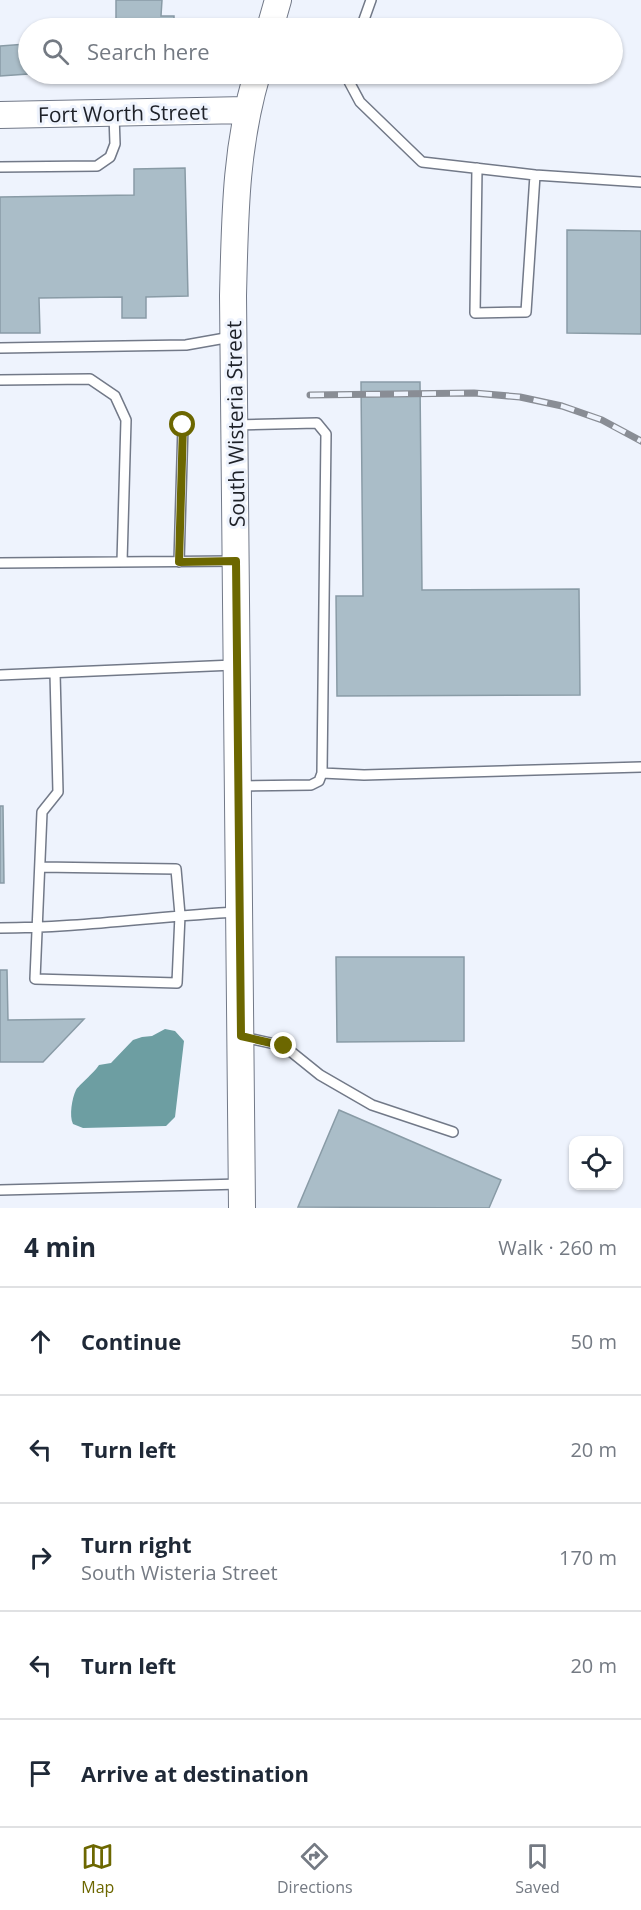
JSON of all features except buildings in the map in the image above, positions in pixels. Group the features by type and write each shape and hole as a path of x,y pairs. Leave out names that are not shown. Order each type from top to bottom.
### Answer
{"street":[{"path":"273,18 278,0"},
{"name":"South Wisteria Street","path":"242,1196 234,336 236,185 246,110 253,84"},
{"name":"Fort Worth Street","path":"0,115 246,110"}],"lane":[{"path":"365,18 371,0"},
{"path":"350,84 360,102 422,162 535,175 641,182"},
{"path":"0,167 97,166 110,157 115,144 114,113"},
{"path":"477,168 475,313 526,312 535,175"},
{"path":"0,348 186,345 234,336"},
{"path":"0,380 90,379 115,396 126,420 122,562"},
{"path":"235,425 317,423 326,434 322,773 319,781 311,785 238,786"},
{"path":"179,562 183,425"},
{"path":"0,563 236,561"},
{"path":"0,675 237,665"},
{"path":"40,867 176,868 180,915 177,983 35,979 42,812 58,792 55,673"},
{"path":"322,773 364,775 641,767"},
{"path":"0,928 37,928 240,912"},
{"path":"241,1036 284,1046 321,1075 372,1104 453,1132"},
{"path":"0,1190 242,1196"}],"water":[{"path":"165,1029 175,1031 184,1041 175,1117 166,1126 83,1128 73,1124 71,1116 76,1090 99,1065 111,1063 133,1040 152,1036"}],"railway":[{"path":"310,395 474,393 520,397 562,406 602,420 641,441"}],"route":[{"path":"183,425 179,562 236,561 241,1036 284,1046"}]}
